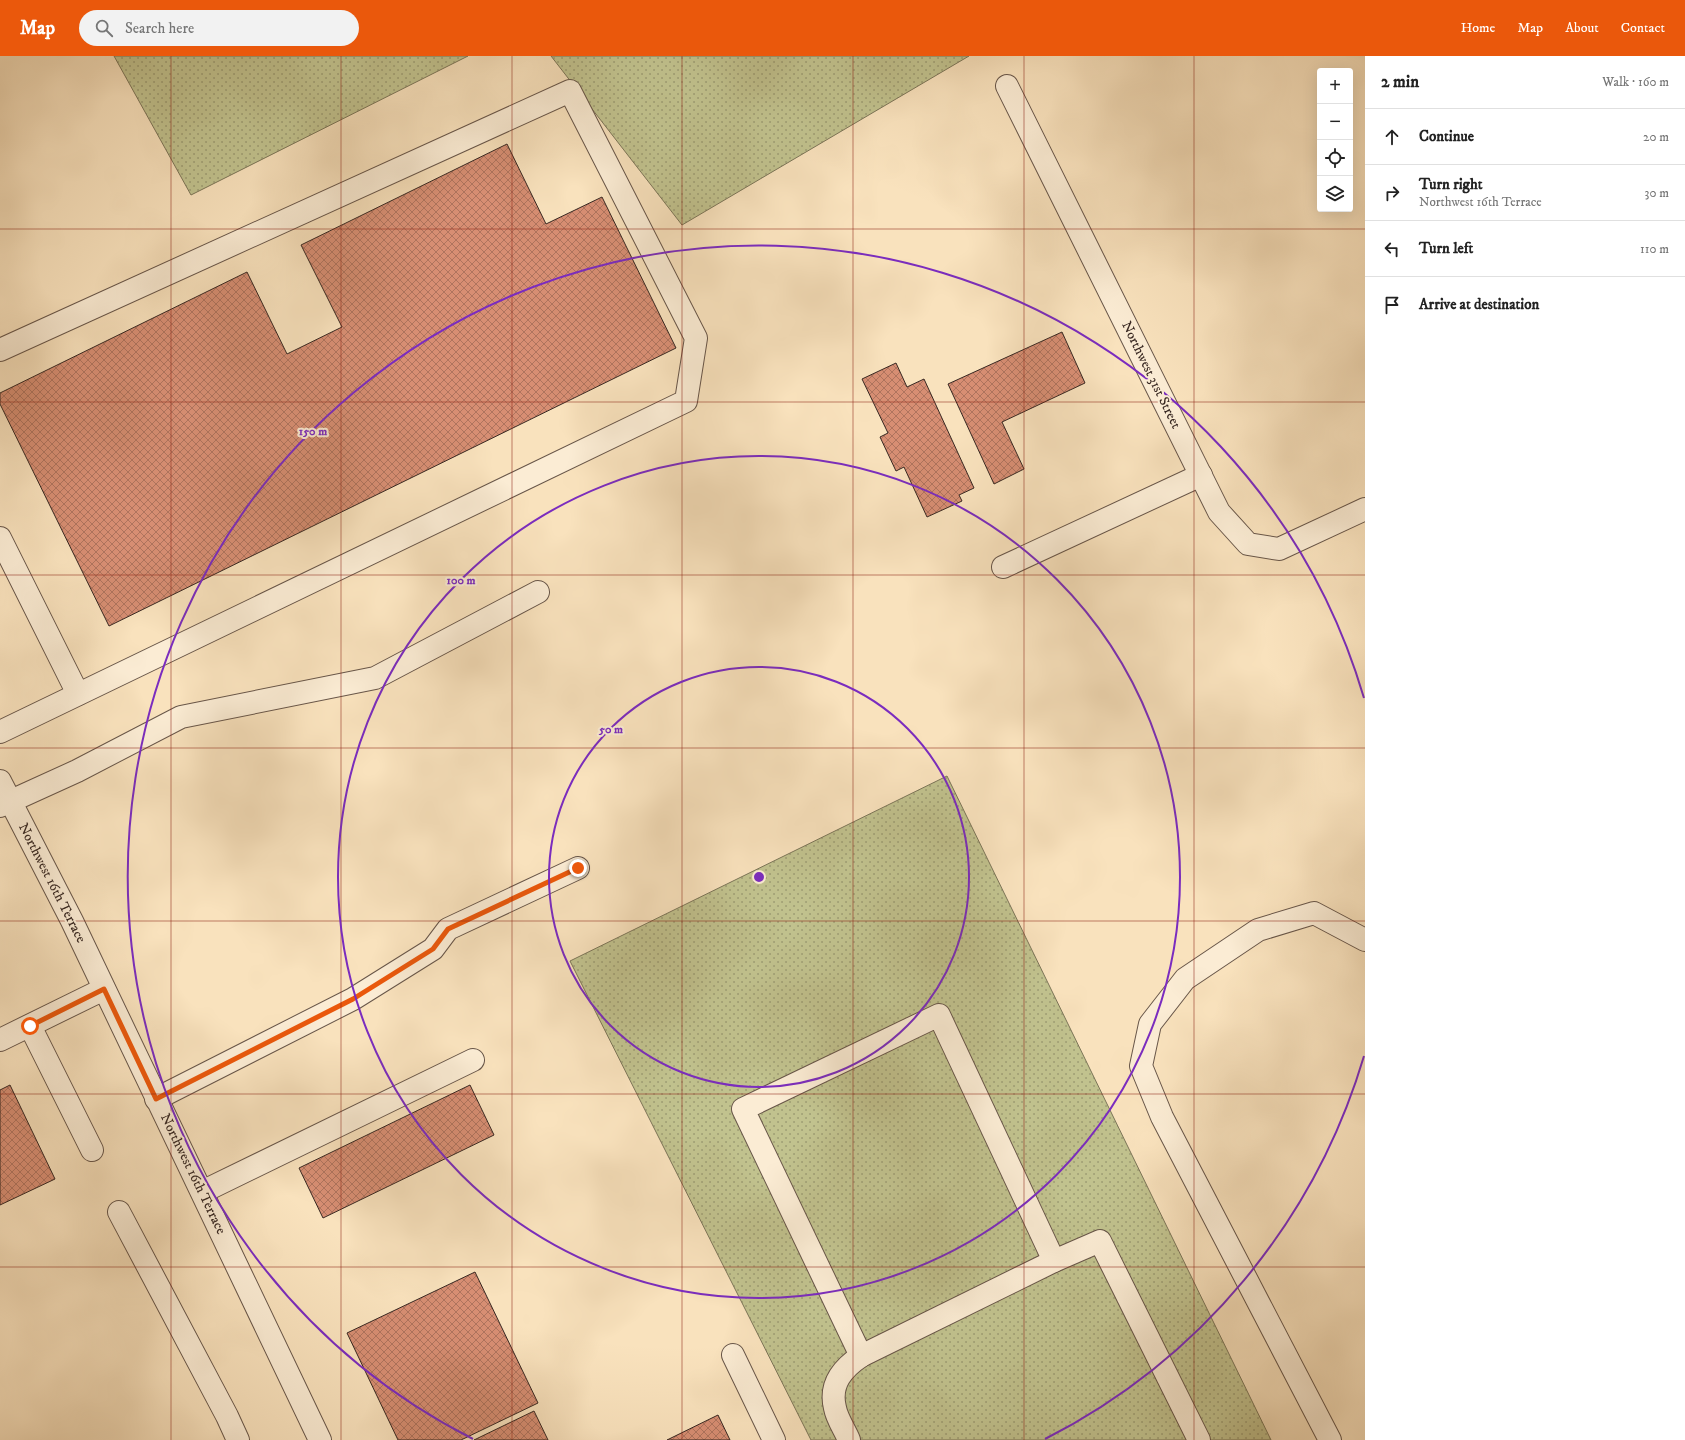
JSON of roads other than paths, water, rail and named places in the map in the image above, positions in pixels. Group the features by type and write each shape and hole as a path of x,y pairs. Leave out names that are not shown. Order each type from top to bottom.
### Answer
{"street":[{"name":"Northwest 31st Street","path":"1007,86 1219,512 1248,544 1279,549 1365,509"},
{"path":"0,350 570,92 696,338 686,401 0,732"},
{"path":"1004,568 1201,476"},
{"path":"0,538 78,694"},
{"path":"5,804 77,771 182,717 375,678 538,592"},
{"name":"Northwest 16th Terrace","path":"0,781 5,804 72,921 320,1440"},
{"path":"156,1099 353,999 433,949 448,929 578,868"},
{"path":"1330,1440 1162,1117 1141,1066 1150,1024 1185,979 1258,930 1314,913 1365,940"},
{"path":"0,1040 104,989"},
{"path":"861,1356 743,1109 939,1015 1054,1261"},
{"path":"30,1026 92,1150"},
{"path":"202,1192 473,1060"},
{"path":"120,1212 227,1416 238,1440"},
{"path":"849,1440 835,1408 835,1385 847,1366 861,1356 1054,1261 1100,1241 1199,1440"},
{"path":"734,1355 774,1440"}]}
